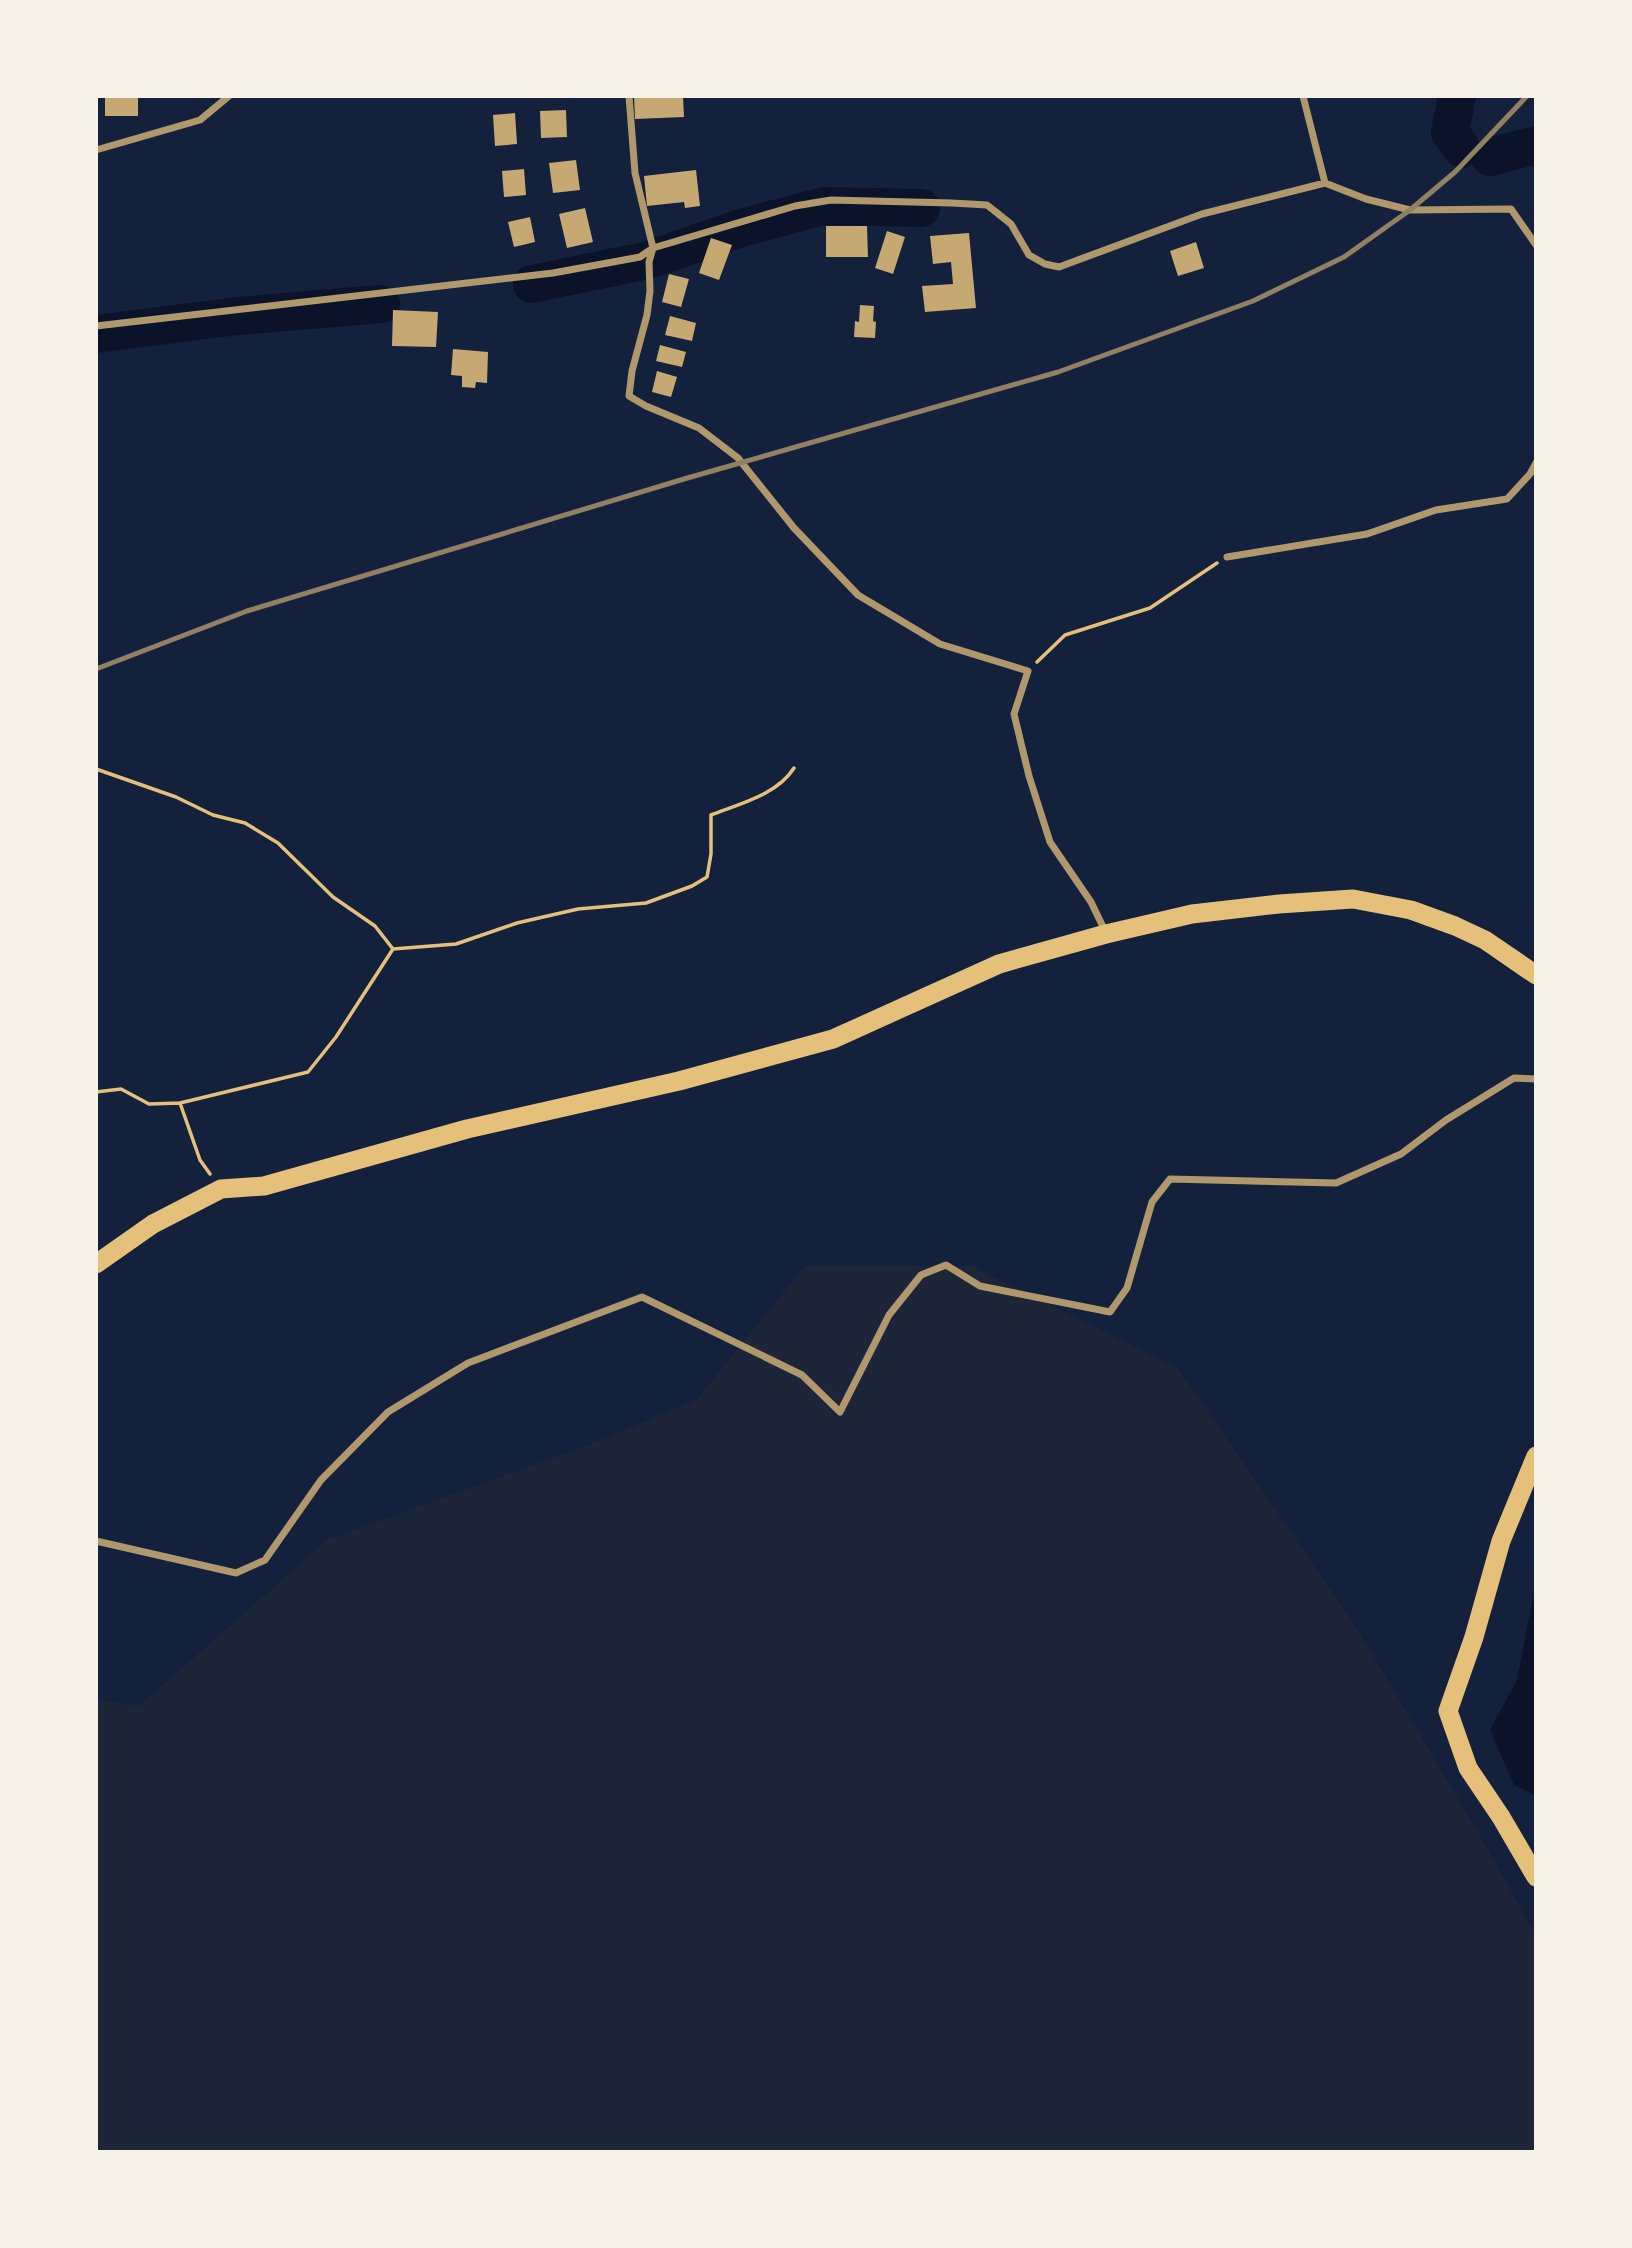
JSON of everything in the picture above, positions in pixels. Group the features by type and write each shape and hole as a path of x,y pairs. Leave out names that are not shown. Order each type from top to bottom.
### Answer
{"highway":[{"path":"96,1264 153,1224 221,1189 264,1186 467,1129 679,1081 833,1039 999,964 1106,934 1192,914 1279,904 1353,900 1410,910 1485,940 1536,975"},
{"path":"1536,1456 1501,1541 1474,1637 1448,1711 1468,1768 1536,1877"}],"street":[{"path":"96,150 200,120 229,96"},
{"path":"629,96 635,173 653,248 649,262 647,315 632,371 629,396 699,428 738,458 794,528 858,595 940,644 1028,671 1014,714 1029,776 1050,842 1091,902 1106,934"},
{"path":"1303,96 1325,183"},
{"path":"96,326 553,273 640,257 653,248 795,206 831,200 987,205 1011,224 1029,254 1045,264 1059,267 1202,214 1325,183 1366,199 1410,210 1511,209 1536,245"},
{"path":"1227,557 1367,534 1436,510 1507,499 1533,476 1536,463"},
{"path":"96,1541 236,1573 265,1560 321,1479 388,1412 468,1363 642,1297 802,1375 841,1412 889,1315 921,1275 946,1265 980,1286 1110,1312 1127,1288 1152,1202 1170,1179 1336,1184 1401,1154 1446,1120 1514,1078 1536,1079"}],"path":[{"path":"1028,671 1065,635 1150,608 1227,557"},
{"path":"393,949 456,944 517,923 578,909 646,903 692,886 707,877 711,815 764,793 788,778 794,768"},
{"path":"96,769 176,797 213,815 245,823 278,843 333,897 375,926 393,949"},
{"path":"96,1091 121,1088 149,1104 180,1103 308,1072 336,1037 393,949"},
{"path":"180,1103 200,1160 221,1189"}],"shaded area":[{"path":"805,1266 972,1266 1178,1368 1353,1622 1536,1935 1536,2152 96,2152 96,1699 139,1706 327,1540 597,1442 697,1399"},
{"path":"1536,1582 1536,1796 1514,1785 1490,1730 1517,1680"}],"building":[{"path":"105,96 138,96 138,116 105,116"},
{"path":"634,96 683,96 684,117 635,119"},
{"path":"566,110 567,137 541,138 540,111"},
{"path":"515,113 517,144 495,146 493,115"},
{"path":"576,160 580,190 553,193 549,163"},
{"path":"524,169 526,195 504,197 502,171"},
{"path":"696,170 700,206 685,208 684,202 647,206 644,176"},
{"path":"585,208 593,242 567,248 559,214"},
{"path":"530,217 535,242 514,247 508,222"},
{"path":"826,226 867,226 868,257 826,257"},
{"path":"887,231 905,237 893,274 875,268"},
{"path":"969,233 976,308 925,312 922,286 953,284 951,262 933,264 930,236"},
{"path":"711,238 732,245 719,280 699,273"},
{"path":"1196,242 1204,268 1178,276 1170,251"},
{"path":"669,274 689,279 681,307 662,302"},
{"path":"860,305 874,306 875,338 854,337 855,321 859,322"},
{"path":"393,310 438,312 436,347 392,346"},
{"path":"670,316 696,323 692,341 665,335"},
{"path":"660,345 686,352 682,367 656,361"},
{"path":"453,349 488,352 487,383 476,382 475,388 462,387 462,376 451,375"},
{"path":"657,371 677,377 671,397 652,392"}],"waterway":[{"path":"1457,96 1450,132 1462,149"},
{"path":"1490,157 1536,145"},
{"path":"654,258 741,228 824,206 921,208"},
{"path":"532,284 644,261"},
{"path":"96,334 238,316 381,304"}],"railway":[{"path":"96,669 247,611 684,479 1058,372 1253,301 1344,257 1410,210 1455,172 1527,96"}]}
